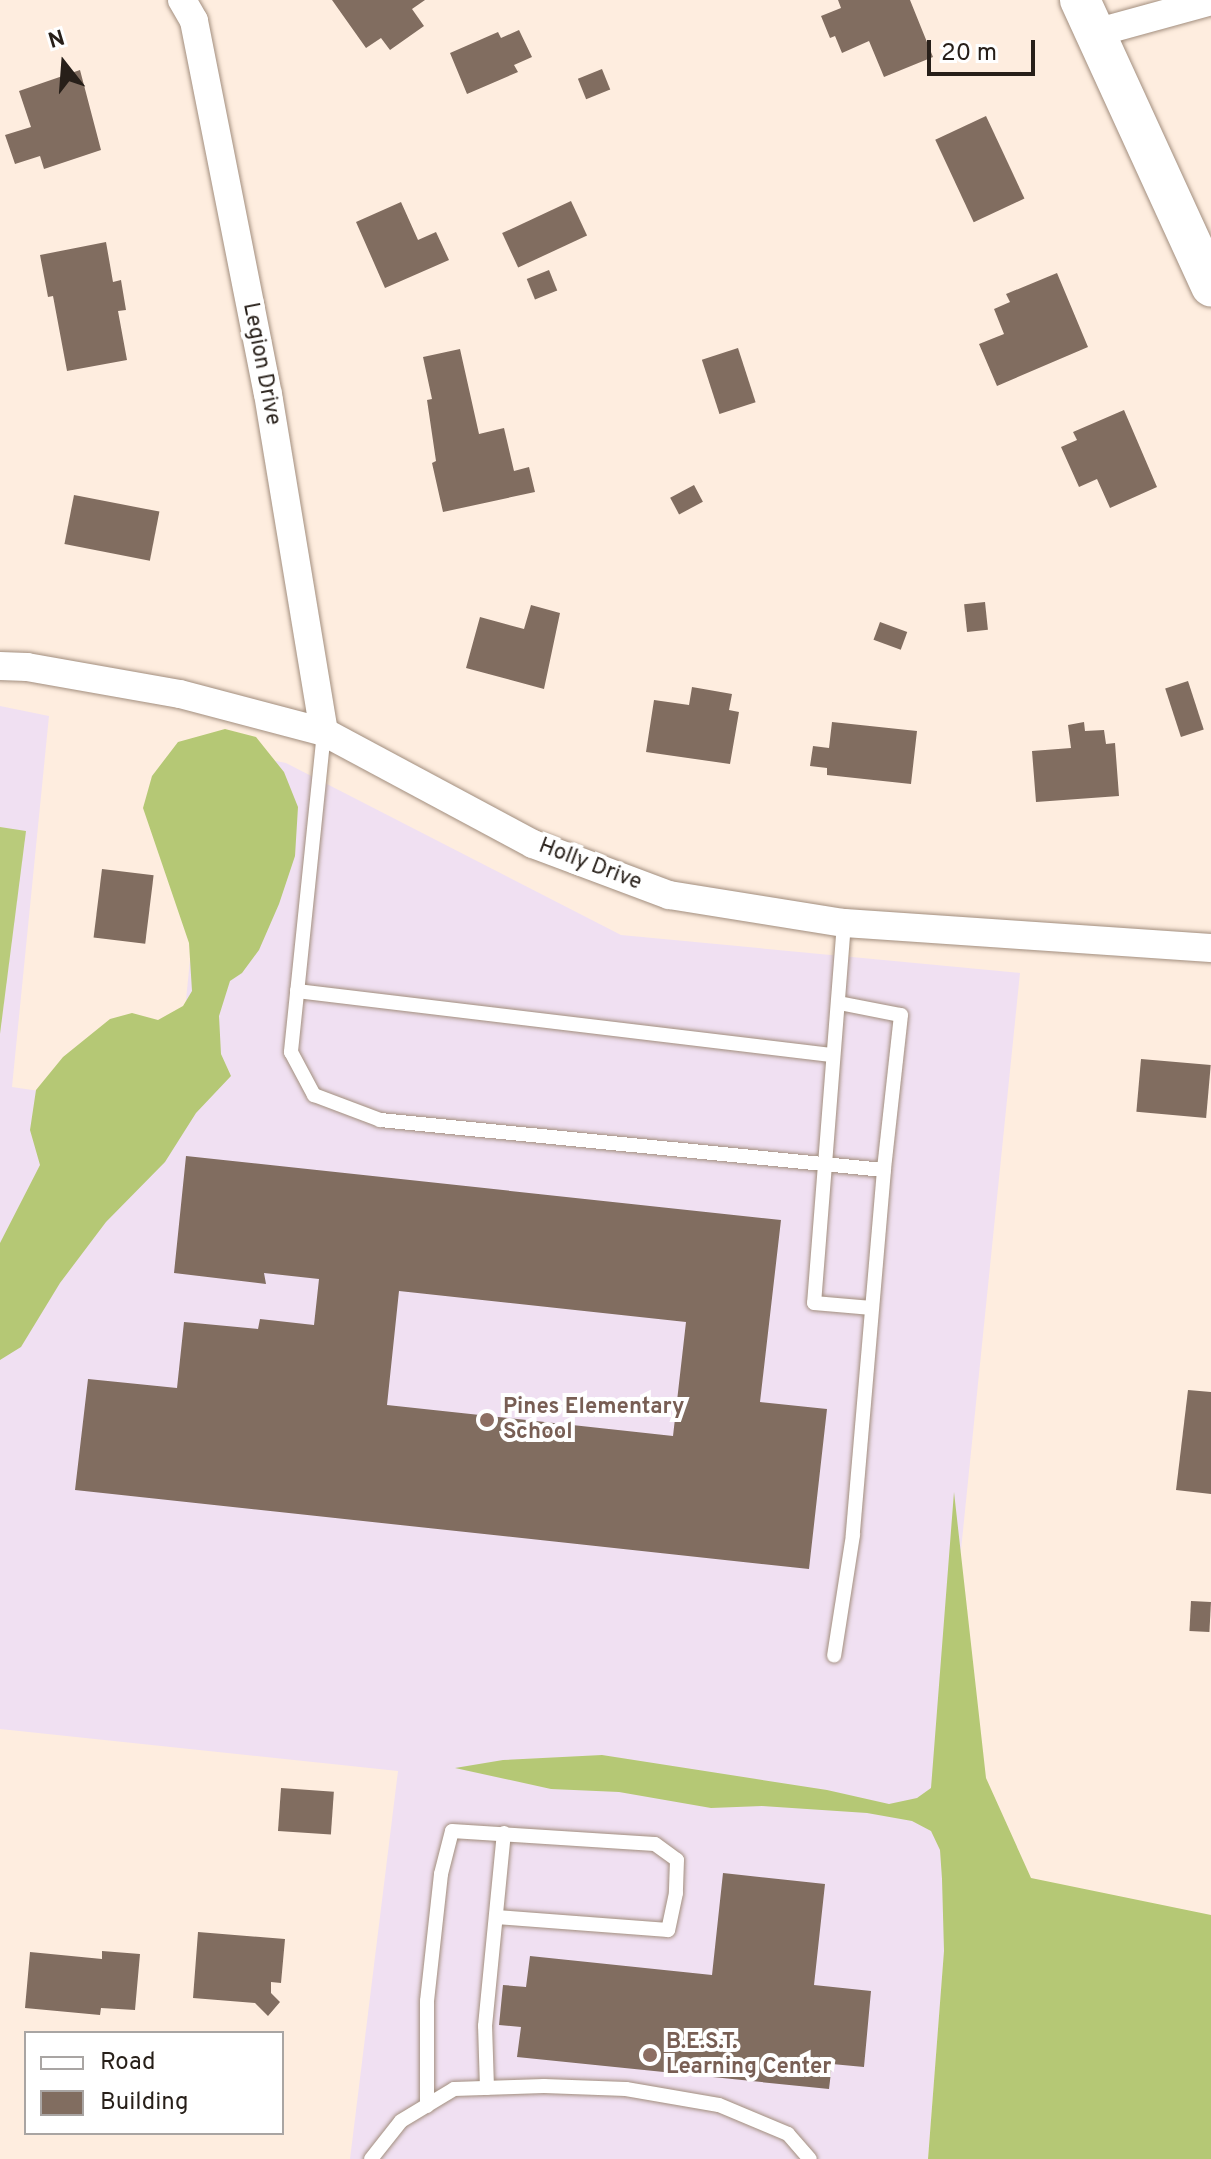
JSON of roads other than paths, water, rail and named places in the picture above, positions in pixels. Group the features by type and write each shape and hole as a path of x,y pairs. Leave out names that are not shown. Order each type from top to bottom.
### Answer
{"street":[{"name":"Legion Drive","path":"182,0 194,21 268,394 324,732"},
{"path":"1211,1 1087,16 1211,286"},
{"name":"Holly Drive","path":"0,666 27,667 180,694 324,732 533,844 669,895 844,923 1211,948"}],"lane":[{"path":"324,732 291,1052 314,1095 380,1120 884,1170"},
{"path":"844,923 839,1003 831,1055 814,1303 872,1308"},
{"path":"297,991 831,1055"},
{"path":"834,1656 853,1535 884,1170 901,1015 839,1003"},
{"path":"427,2106 427,2001 441,1874 452,1831 655,1844 677,1860 676,1893 668,1930 496,1917"},
{"path":"487,2088 485,2026 504,1833"},
{"path":"371,2159 401,2121 454,2089 487,2088 626,2089 719,2105 788,2134 810,2159"}],"place":[{"name":"Pines Elementary School","path":"487,1420"},
{"name":"B.E.S.T. Learning Center","path":"650,2055"}]}
